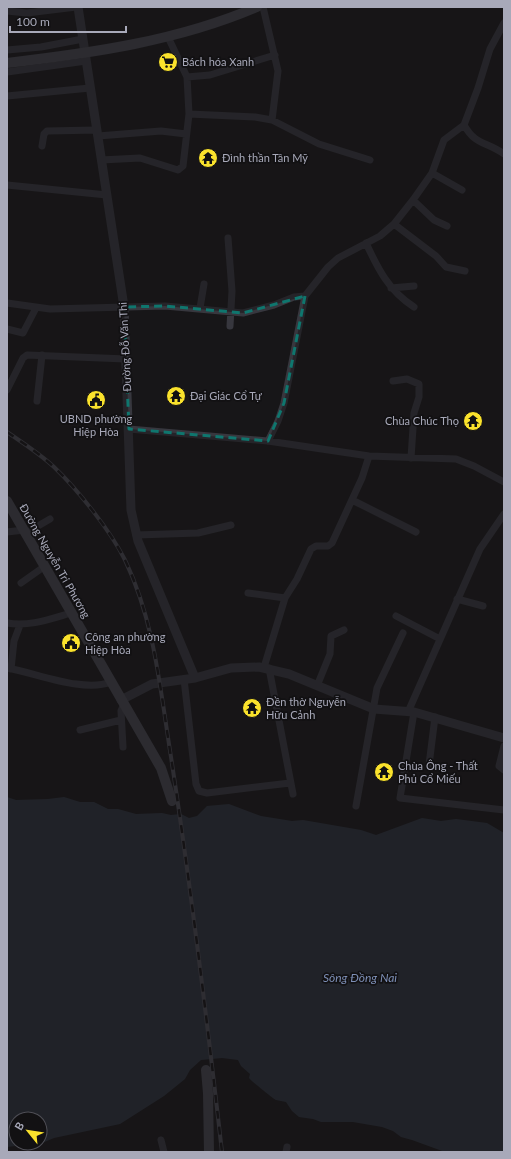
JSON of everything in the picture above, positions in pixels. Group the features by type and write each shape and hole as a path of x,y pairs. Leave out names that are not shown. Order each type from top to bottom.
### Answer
{"main road":[{"path":"7,63 45,58 86,57 197,30 252,8"},
{"name":"Đường Nguyễn Tri Phương","path":"7,501 155,758 167,781 170,801"},
{"path":"203,1070 209,1152"}],"street":[{"path":"7,11 26,13 77,7"},
{"name":"Đường Đỗ Văn Thi","path":"77,7 124,307 131,510 136,535 195,678"},
{"path":"263,7 275,55 278,75 272,120"},
{"path":"268,441 278,421 284,403 305,296 328,267 338,258 380,236 394,224 413,200 432,173 444,140 464,125 478,88 490,49 504,23"},
{"path":"101,160 140,158 178,170 183,166 189,114 187,77 168,37"},
{"path":"7,50 41,47 83,38"},
{"path":"187,77 210,75 275,55"},
{"path":"7,72 86,57"},
{"path":"7,96 90,88"},
{"path":"189,114 256,117 272,120 319,144 370,160"},
{"path":"464,125 476,141 493,146 504,154"},
{"path":"42,146 44,134 47,131 97,133 161,131 186,134"},
{"path":"432,173 462,190"},
{"path":"7,185 107,195"},
{"path":"413,200 434,220 447,226"},
{"path":"394,224 436,256 446,267 465,271"},
{"path":"228,238 231,312 230,326"},
{"path":"366,243 381,274 391,288 402,299 414,307"},
{"path":"200,308 204,284"},
{"path":"391,288 414,286"},
{"path":"7,303 36,308 200,308 243,313 258,310 294,297 305,296"},
{"path":"7,329 23,333 36,308"},
{"path":"37,402 42,355"},
{"path":"7,390 25,356 42,355 126,359"},
{"path":"393,381 407,379 419,384 420,388 414,413 411,458"},
{"path":"129,429 268,441 369,456 411,458 441,457 456,459 474,466 504,482"},
{"path":"293,794 267,666 285,598 298,579 311,549 314,547 331,545 352,500 369,456"},
{"path":"352,500 416,532"},
{"path":"504,514 480,549 440,639 411,712 400,798 504,810"},
{"path":"7,532 25,531 50,519"},
{"path":"136,535 198,533 212,528 231,525"},
{"path":"21,583 45,566"},
{"path":"248,593 285,598"},
{"path":"457,599 483,606"},
{"path":"7,623 20,625 72,613"},
{"path":"396,616 440,639"},
{"path":"20,625 14,641 9,669 85,686 101,686 111,682"},
{"path":"317,686 330,654 331,636 344,630"},
{"path":"356,806 377,688 403,633"},
{"path":"122,747 122,702 152,684 195,678 236,667 267,666 374,709 411,712 504,738"},
{"path":"184,679 196,784 199,791 207,793 290,783"},
{"path":"428,765 435,718"},
{"path":"80,730 121,720"},
{"path":"504,746 499,766 504,770"},
{"path":"161,1140 164,1152"}],"highlighted area":[{"path":"305,296 284,403 268,441 129,429 124,307 165,306 243,313"}],"water":[{"name":"Sông Đồng Nai","path":"7,797 16,800 64,797 80,802 94,802 108,809 118,809 136,814 181,814 189,818 197,816 207,806 229,804 261,816 292,821 303,820 361,830 376,835 422,818 441,821 456,819 487,823 504,833 504,1152 445,1152 401,1137 393,1131 382,1127 353,1122 321,1122 299,1117 292,1111 286,1102 276,1100 250,1079 250,1074 241,1066 238,1060 222,1058 201,1060 190,1070 185,1079 164,1096 120,1124 48,1140 48,1111 8,1111 8,1147"}],"railway":[{"path":"7,432 54,467 93,511 119,548 135,584 143,608 150,632 160,681 198,954 222,1152"}],"place":[{"name":"Bách hóa Xanh","path":"168,62"},
{"name":"Đình thần Tân Mỹ","path":"208,158"},
{"name":"Đại Giác Cổ Tự","path":"176,396"},
{"name":"UBND phường Hiệp Hòa","path":"96,400"},
{"name":"Chùa Chúc Thọ","path":"473,421"},
{"name":"Công an phường Hiệp Hòa","path":"71,643"},
{"name":"Đền thờ Nguyễn Hữu Cảnh","path":"252,708"},
{"name":"Chùa Ông - Thất Phủ Cổ Miếu","path":"384,772"}]}
